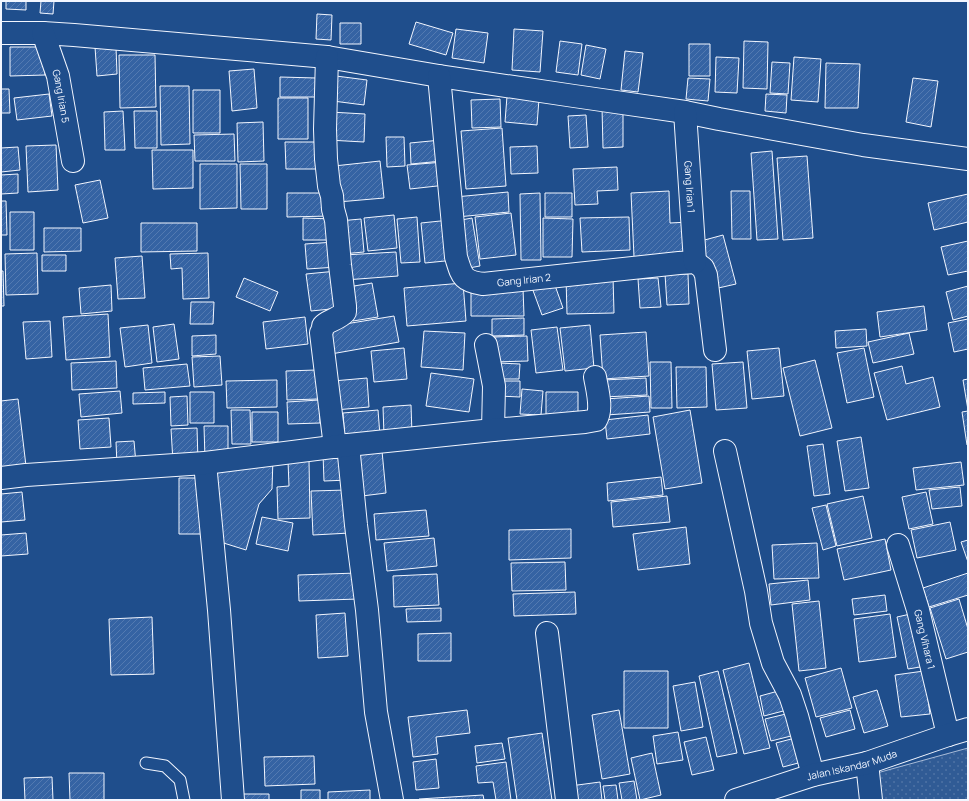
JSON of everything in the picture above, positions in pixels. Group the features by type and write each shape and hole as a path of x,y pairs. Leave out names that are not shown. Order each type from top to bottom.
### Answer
{"street":[{"path":"1,32 43,33 326,57 439,76 685,112 863,146 968,160"},
{"name":"Gang Irian 5","path":"43,33 58,76 73,161"},
{"path":"326,57 326,159 329,186 336,220 345,312 337,319 327,322 323,326 321,333 356,525 376,712 392,800"},
{"name":"Gang Irian 2","path":"439,76 456,257 464,278 471,282 483,284 671,263 695,262"},
{"name":"Gang Irian 1","path":"685,112 695,262"},
{"path":"695,262 703,268 706,275 715,350"},
{"path":"486,345 494,386 493,430"},
{"path":"1,478 205,463 342,446 585,422 596,420 599,416 600,407 595,377"},
{"path":"725,451 762,623 773,664 790,695 813,775"},
{"path":"205,463 219,610 233,800"},
{"name":"Gang Vihara 1","path":"898,545 958,732"},
{"path":"547,633 567,800"},
{"name":"Jalan Iskandar Muda","path":"736,800 769,795 813,775 867,763 958,732"},
{"path":"867,763 871,800"}],"lane":[{"path":"146,763 166,766 180,780 184,800"}],"shaded area":[{"path":"968,748 968,800 868,800 866,776"}],"building":[{"path":"6,1 26,1 26,10 6,9"},
{"path":"41,1 54,1 53,14 40,13"},
{"path":"317,14 332,15 331,40 316,39"},
{"path":"416,22 453,33 446,55 409,44"},
{"path":"340,23 361,23 361,44 340,44"},
{"path":"456,29 488,33 484,63 452,58"},
{"path":"514,29 543,31 540,72 512,70"},
{"path":"560,41 582,44 578,75 556,72"},
{"path":"744,41 768,42 767,89 743,88"},
{"path":"689,44 710,44 710,76 689,76"},
{"path":"586,45 606,49 600,79 581,75"},
{"path":"10,47 44,47 45,75 10,76"},
{"path":"95,47 116,47 117,74 97,76"},
{"path":"625,51 643,53 638,92 621,90"},
{"path":"119,55 155,55 156,107 120,108"},
{"path":"716,57 739,58 737,93 715,92"},
{"path":"794,57 821,59 818,102 791,100"},
{"path":"772,62 790,63 788,94 770,93"},
{"path":"826,63 860,64 858,108 825,108"},
{"path":"254,69 257,108 232,111 229,71"},
{"path":"336,76 367,80 364,105 333,101"},
{"path":"280,77 316,78 316,97 280,97"},
{"path":"688,78 710,79 708,101 686,99"},
{"path":"913,78 938,81 931,127 906,122"},
{"path":"160,86 189,86 190,144 161,145"},
{"path":"1,89 9,89 10,113 1,113"},
{"path":"193,90 220,90 220,133 193,133"},
{"path":"49,94 52,116 17,120 14,98"},
{"path":"766,94 787,95 786,113 765,111"},
{"path":"507,96 539,99 537,125 505,122"},
{"path":"278,98 308,98 308,139 278,139"},
{"path":"500,99 501,127 472,128 471,100"},
{"path":"602,108 623,108 623,147 603,148"},
{"path":"123,111 125,150 105,150 104,112"},
{"path":"134,111 157,111 157,148 135,148"},
{"path":"330,112 365,114 364,142 328,140"},
{"path":"586,115 588,147 570,148 568,116"},
{"path":"263,122 264,161 238,162 237,123"},
{"path":"502,128 506,186 466,189 461,131"},
{"path":"234,134 235,161 195,161 194,135"},
{"path":"386,137 404,137 405,166 387,167"},
{"path":"441,140 442,161 411,164 410,143"},
{"path":"285,142 323,142 323,169 286,169"},
{"path":"56,145 58,190 28,192 26,146"},
{"path":"537,146 538,173 511,174 510,147"},
{"path":"18,147 20,170 1,172 1,148"},
{"path":"152,150 193,150 193,188 153,189"},
{"path":"772,151 778,239 757,240 751,153"},
{"path":"807,156 813,238 783,240 777,158"},
{"path":"380,161 384,198 338,202 334,166"},
{"path":"444,162 446,185 410,189 407,165"},
{"path":"200,164 237,164 237,208 200,209"},
{"path":"240,164 267,164 267,209 241,209"},
{"path":"617,167 618,190 597,191 598,204 575,205 573,169"},
{"path":"18,174 18,193 1,194 1,175"},
{"path":"100,180 108,218 83,223 75,185"},
{"path":"669,191 670,223 689,222 691,255 634,257 631,193"},
{"path":"731,191 750,191 751,239 732,239"},
{"path":"508,192 509,212 457,217 455,197"},
{"path":"287,193 329,193 330,216 287,217"},
{"path":"540,193 541,260 521,260 520,194"},
{"path":"545,193 572,193 572,217 545,217"},
{"path":"968,194 968,222 934,230 928,203"},
{"path":"1,201 6,201 7,235 1,235"},
{"path":"10,212 34,212 34,250 10,250"},
{"path":"511,213 516,255 480,259 475,217"},
{"path":"394,215 397,248 368,251 364,218"},
{"path":"417,217 420,262 401,263 397,219"},
{"path":"629,217 630,250 582,252 580,218"},
{"path":"303,218 334,219 333,240 303,240"},
{"path":"472,218 480,266 463,269 456,221"},
{"path":"543,218 573,219 572,257 543,257"},
{"path":"361,219 364,252 342,254 339,221"},
{"path":"450,220 455,260 425,263 421,223"},
{"path":"141,223 197,223 197,251 141,252"},
{"path":"44,228 81,228 81,251 44,252"},
{"path":"723,235 736,284 714,289 701,241"},
{"path":"968,241 968,271 948,275 941,247"},
{"path":"335,242 337,267 307,269 305,244"},
{"path":"396,252 398,276 345,280 344,255"},
{"path":"37,253 38,294 6,295 5,254"},
{"path":"208,253 209,298 183,299 182,268 171,269 170,254"},
{"path":"42,255 66,255 66,271 42,271"},
{"path":"142,256 145,298 118,299 115,258"},
{"path":"1,271 3,271 4,306 1,306"},
{"path":"337,271 341,308 311,311 306,274"},
{"path":"665,274 688,274 689,304 667,305"},
{"path":"552,277 563,308 542,315 531,285"},
{"path":"566,277 613,277 614,313 567,314"},
{"path":"244,278 278,292 270,311 236,297"},
{"path":"658,278 661,307 640,308 638,279"},
{"path":"372,283 378,317 353,321 348,287"},
{"path":"463,283 466,321 407,326 404,288"},
{"path":"111,285 112,311 81,314 79,288"},
{"path":"968,286 968,316 953,320 946,292"},
{"path":"523,288 524,316 471,316 471,289"},
{"path":"191,302 214,302 213,324 190,324"},
{"path":"924,306 927,330 880,337 877,312"},
{"path":"108,314 110,357 66,360 63,317"},
{"path":"394,316 399,342 331,354 327,327"},
{"path":"305,317 308,344 266,349 263,322"},
{"path":"524,318 524,335 492,336 492,319"},
{"path":"968,319 968,349 954,352 948,323"},
{"path":"50,321 52,357 26,359 23,322"},
{"path":"174,324 179,359 157,362 153,327"},
{"path":"148,325 152,363 125,367 120,328"},
{"path":"590,325 594,368 565,371 560,328"},
{"path":"557,327 563,370 536,373 531,330"},
{"path":"866,329 867,346 836,348 835,331"},
{"path":"424,331 465,333 463,370 421,367"},
{"path":"646,332 649,376 603,379 600,335"},
{"path":"909,333 914,354 873,363 868,342"},
{"path":"216,335 216,354 192,356 192,336"},
{"path":"527,336 528,361 493,362 493,337"},
{"path":"404,348 407,379 374,382 371,351"},
{"path":"779,348 784,396 752,399 747,351"},
{"path":"864,348 874,397 847,403 837,353"},
{"path":"220,356 222,385 194,387 192,357"},
{"path":"815,360 832,428 800,436 783,368"},
{"path":"116,361 117,388 72,390 71,363"},
{"path":"650,362 671,362 672,408 651,408"},
{"path":"743,362 747,408 716,410 712,364"},
{"path":"499,363 520,364 519,379 498,379"},
{"path":"187,364 190,386 145,390 143,368"},
{"path":"902,366 906,384 933,377 940,407 887,420 874,373"},
{"path":"676,367 706,367 707,407 677,408"},
{"path":"316,370 318,399 287,400 286,371"},
{"path":"431,373 474,379 469,412 426,406"},
{"path":"367,378 369,407 335,410 333,381"},
{"path":"646,378 647,395 603,397 603,380"},
{"path":"968,379 968,410 963,380"},
{"path":"277,380 277,407 227,408 226,381"},
{"path":"498,381 520,381 520,397 498,396"},
{"path":"522,389 543,391 541,415 520,414"},
{"path":"120,391 122,413 81,417 79,394"},
{"path":"165,392 165,403 133,404 133,393"},
{"path":"190,392 214,392 214,423 190,423"},
{"path":"546,392 578,392 578,417 546,417"},
{"path":"187,396 188,425 171,426 170,397"},
{"path":"649,396 650,412 606,415 605,399"},
{"path":"18,399 26,466 1,469 1,401"},
{"path":"319,400 320,423 288,424 287,402"},
{"path":"411,405 412,434 384,435 383,407"},
{"path":"231,410 250,410 251,444 232,444"},
{"path":"378,410 380,436 345,439 343,413"},
{"path":"690,410 702,483 665,489 653,417"},
{"path":"968,411 968,445 967,445 962,412"},
{"path":"252,412 278,412 278,442 252,442"},
{"path":"648,415 650,434 607,439 605,420"},
{"path":"109,418 111,447 80,449 78,420"},
{"path":"204,426 228,426 228,458 205,459"},
{"path":"197,428 198,461 173,462 171,429"},
{"path":"861,437 869,488 845,491 837,441"},
{"path":"134,441 136,464 117,465 116,442"},
{"path":"823,444 830,494 814,496 807,446"},
{"path":"382,451 386,493 354,497 351,454"},
{"path":"323,454 348,454 349,480 324,481"},
{"path":"273,458 272,489 259,504 246,550 214,540 210,466"},
{"path":"309,460 310,518 278,519 277,487 289,486 288,461"},
{"path":"961,462 964,485 916,490 913,468"},
{"path":"661,477 663,495 608,501 607,483"},
{"path":"179,478 203,478 203,534 179,534"},
{"path":"960,487 962,506 932,509 929,490"},
{"path":"347,490 350,533 313,535 311,491"},
{"path":"22,492 25,520 1,522 1,494"},
{"path":"926,492 933,524 909,529 902,497"},
{"path":"667,496 670,522 613,527 611,502"},
{"path":"863,496 872,538 837,546 827,504"},
{"path":"826,505 836,546 823,550 812,508"},
{"path":"426,510 429,536 376,540 374,514"},
{"path":"262,517 293,523 288,551 256,544"},
{"path":"950,522 956,550 917,558 911,530"},
{"path":"686,527 690,564 638,570 633,534"},
{"path":"571,529 571,558 509,560 509,530"},
{"path":"26,533 28,554 1,556 1,535"},
{"path":"434,538 437,566 387,571 384,543"},
{"path":"885,539 891,570 844,580 837,549"},
{"path":"968,540 968,562 961,542"},
{"path":"817,543 819,578 774,579 772,545"},
{"path":"565,562 566,590 512,591 511,563"},
{"path":"357,573 358,599 299,601 298,575"},
{"path":"968,573 968,595 929,607 923,588"},
{"path":"437,574 439,605 394,607 393,576"},
{"path":"808,580 810,600 771,605 769,584"},
{"path":"575,592 576,614 514,616 513,594"},
{"path":"885,595 887,611 854,615 852,599"},
{"path":"959,599 968,629 968,652 946,659 930,608"},
{"path":"819,601 826,668 799,671 792,604"},
{"path":"441,608 441,621 407,622 406,609"},
{"path":"345,613 348,656 318,658 316,615"},
{"path":"915,613 926,666 908,669 897,617"},
{"path":"890,614 896,657 859,662 854,619"},
{"path":"152,617 154,674 111,675 109,619"},
{"path":"451,633 451,661 418,661 418,634"},
{"path":"749,663 770,748 744,754 723,670"},
{"path":"841,668 852,708 816,717 805,678"},
{"path":"624,671 668,671 668,728 624,728"},
{"path":"718,671 737,753 717,757 699,676"},
{"path":"924,671 930,714 901,717 895,675"},
{"path":"695,682 703,727 681,731 673,686"},
{"path":"782,690 787,710 764,716 760,696"},
{"path":"877,690 888,726 864,733 853,697"},
{"path":"467,710 470,733 436,737 438,754 413,757 408,717"},
{"path":"619,710 630,774 602,779 592,715"},
{"path":"850,710 855,729 826,737 820,718"},
{"path":"786,714 791,736 771,741 765,719"},
{"path":"678,732 683,760 657,764 653,736"},
{"path":"542,733 552,800 517,800 508,738"},
{"path":"706,737 714,770 692,775 684,742"},
{"path":"795,738 802,762 783,767 776,743"},
{"path":"502,743 505,759 477,763 475,746"},
{"path":"652,753 661,795 640,800 631,758"},
{"path":"314,756 315,784 265,786 264,757"},
{"path":"436,759 439,788 416,790 413,762"},
{"path":"506,762 511,800 496,800 493,782 478,783 476,766"},
{"path":"69,773 104,773 104,800 70,800"},
{"path":"52,777 53,800 25,800 24,778"},
{"path":"634,781 637,800 622,800 619,783"},
{"path":"600,782 602,800 572,800 570,786"},
{"path":"616,785 618,800 605,800 603,786"},
{"path":"301,790 320,790 320,800 301,800"},
{"path":"370,790 370,800 328,800 328,792"},
{"path":"241,794 269,794 269,800 241,800"},
{"path":"483,795 484,800 419,800 419,799"}]}
